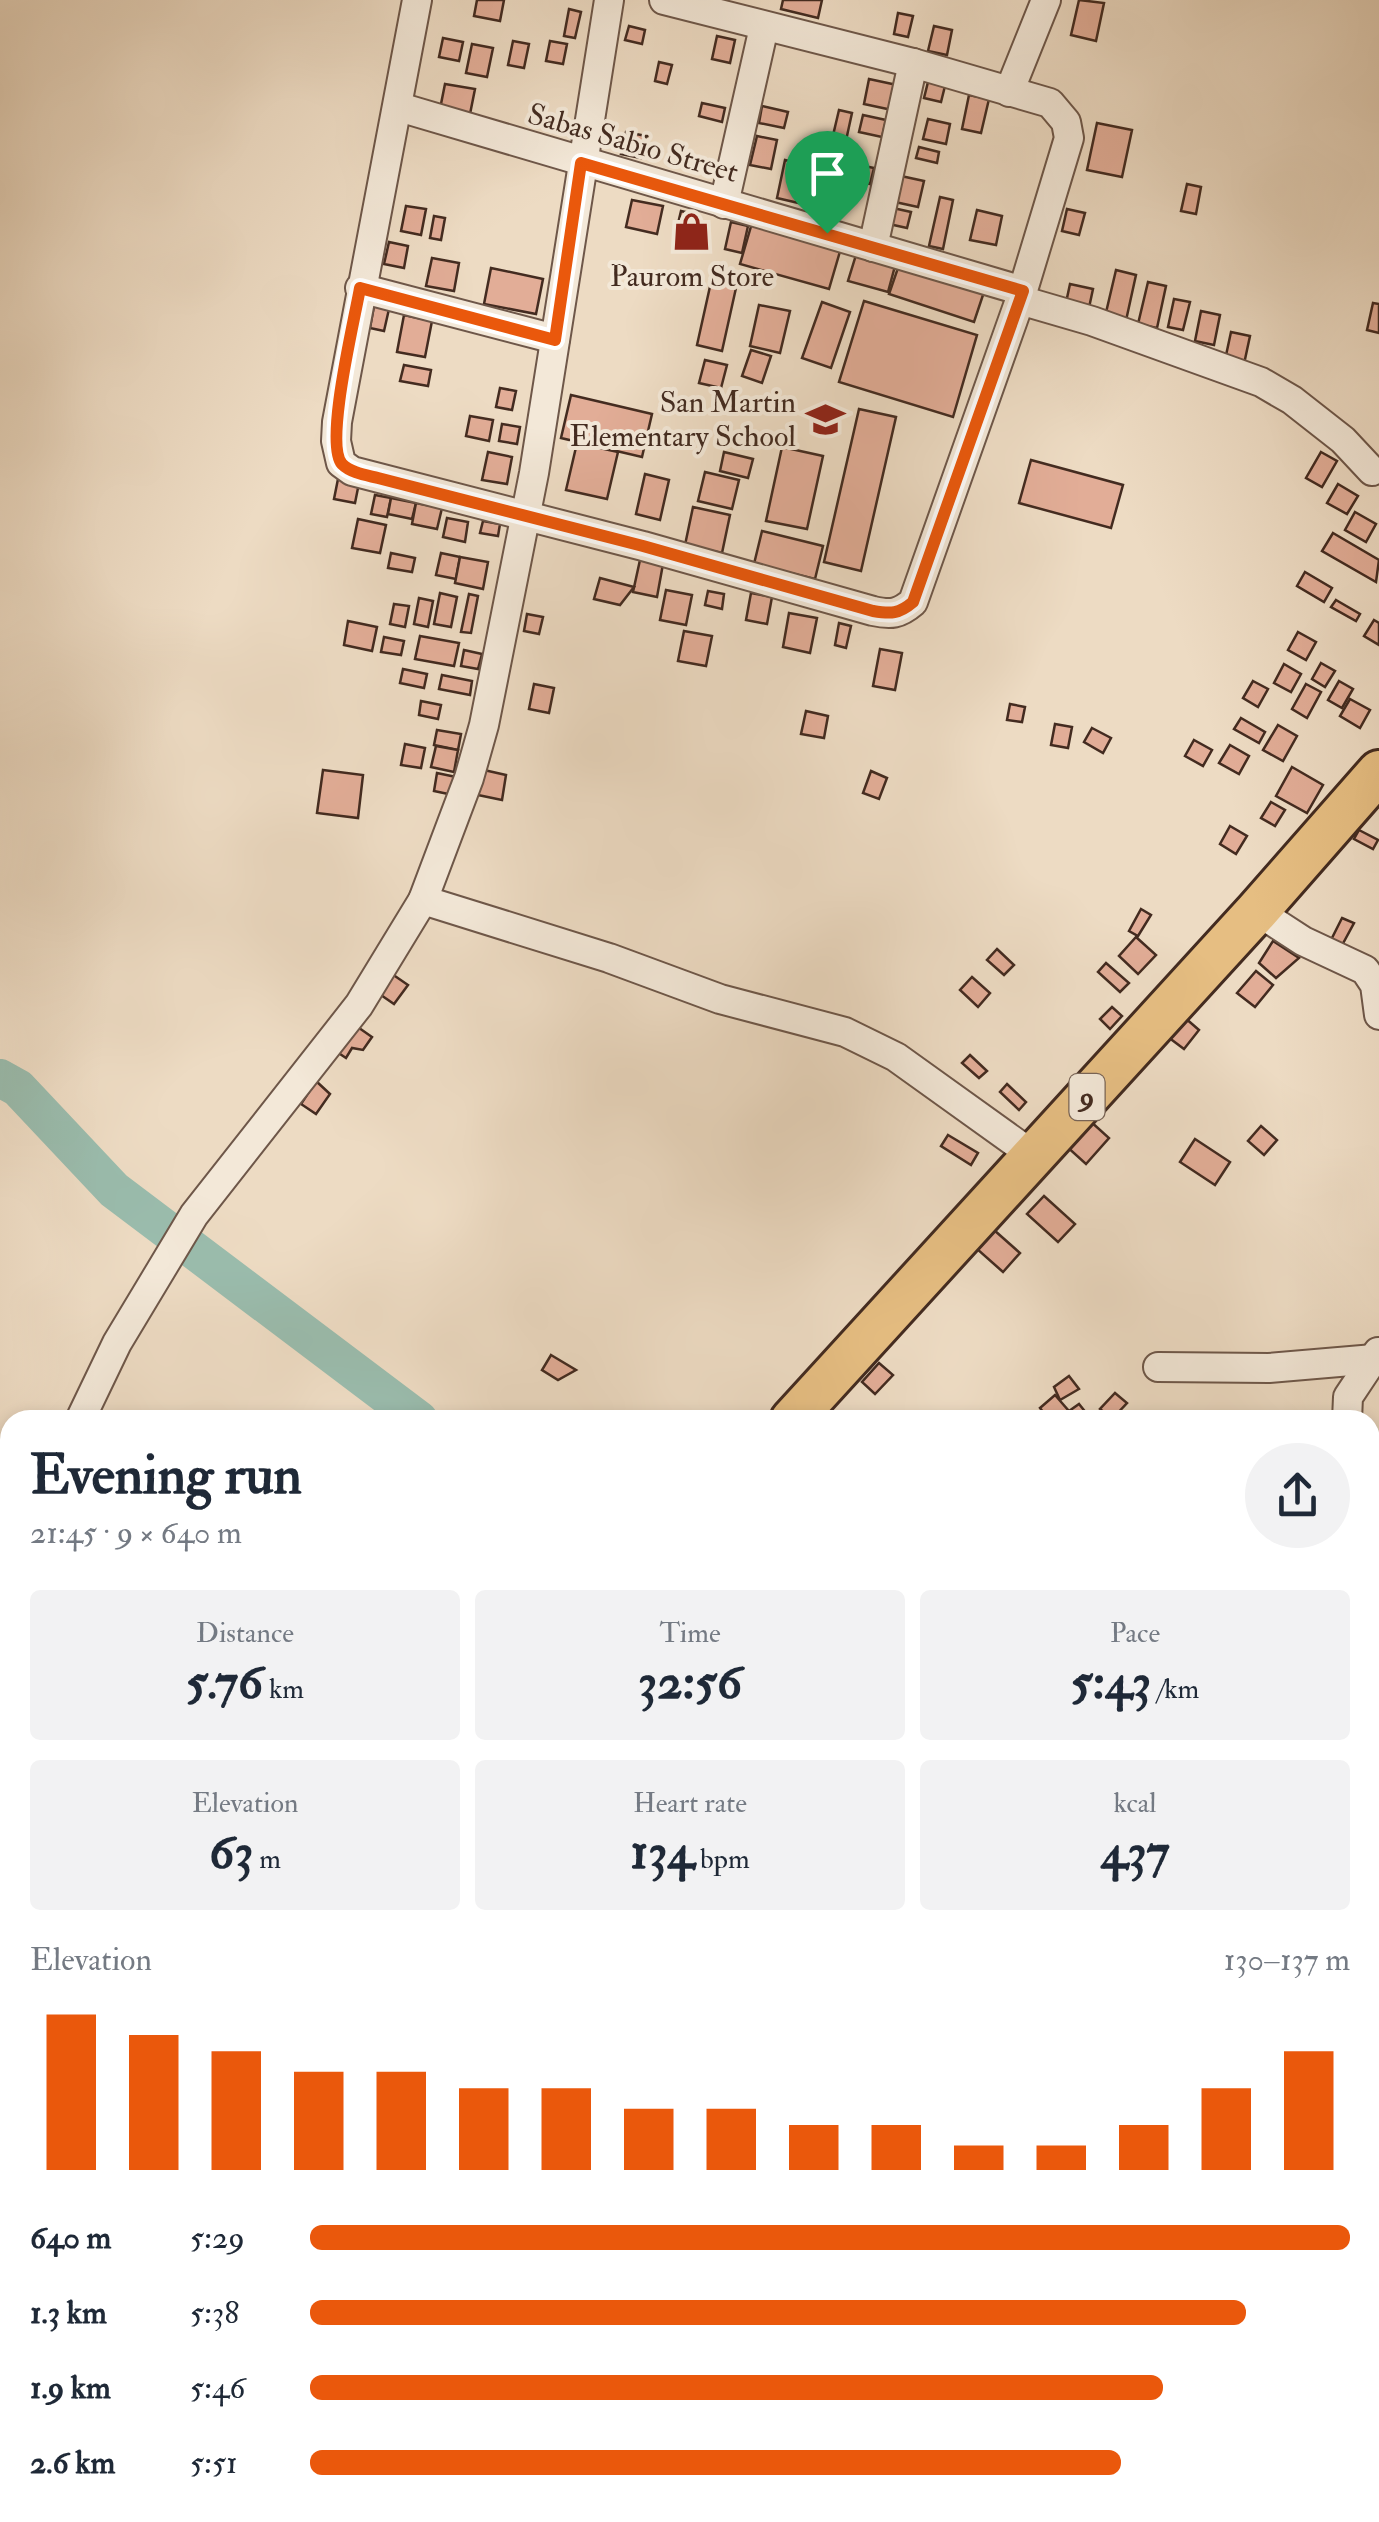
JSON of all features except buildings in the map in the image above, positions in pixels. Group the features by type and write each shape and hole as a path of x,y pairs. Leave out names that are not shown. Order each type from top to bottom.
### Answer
{"highway":[{"name":"9","path":"801,1410 1257,912 1364,804 1379,772"}],"street":[{"path":"418,0 337,422 337,454 341,463 365,475 892,614 913,602 1022,295 1069,138 1066,122 1050,103 913,63 664,0"},
{"path":"85,1410 117,1342 194,1215 359,1005 423,900 469,778 484,725 534,473 609,0"},
{"path":"1009,92 1046,0"},
{"path":"724,204 764,27"},
{"path":"873,247 913,63"},
{"name":"Sabas Sabio Street","path":"399,107 873,247 1022,295 1261,382 1292,400 1343,440 1372,472"},
{"path":"360,288 555,340"},
{"path":"423,900 609,958 720,999 845,1032 896,1056 1034,1156"},
{"path":"1257,912 1302,941 1365,970 1374,985 1379,1015"},
{"path":"1158,1367 1269,1368 1376,1354"},
{"path":"1347,1410 1348,1398 1376,1354"}],"waterway":[{"path":"0,1078 18,1088 114,1190 406,1410"}],"place":[{"name":"Paurom Store","path":"692,232"},
{"name":"San Martin Elementary School","path":"826,419"}],"route":[{"path":"581,163 827,233 1023,291 913,602 902,610 892,614 873,611 643,546 352,471 341,463 337,454 337,422 360,288 555,340 581,163"}]}
